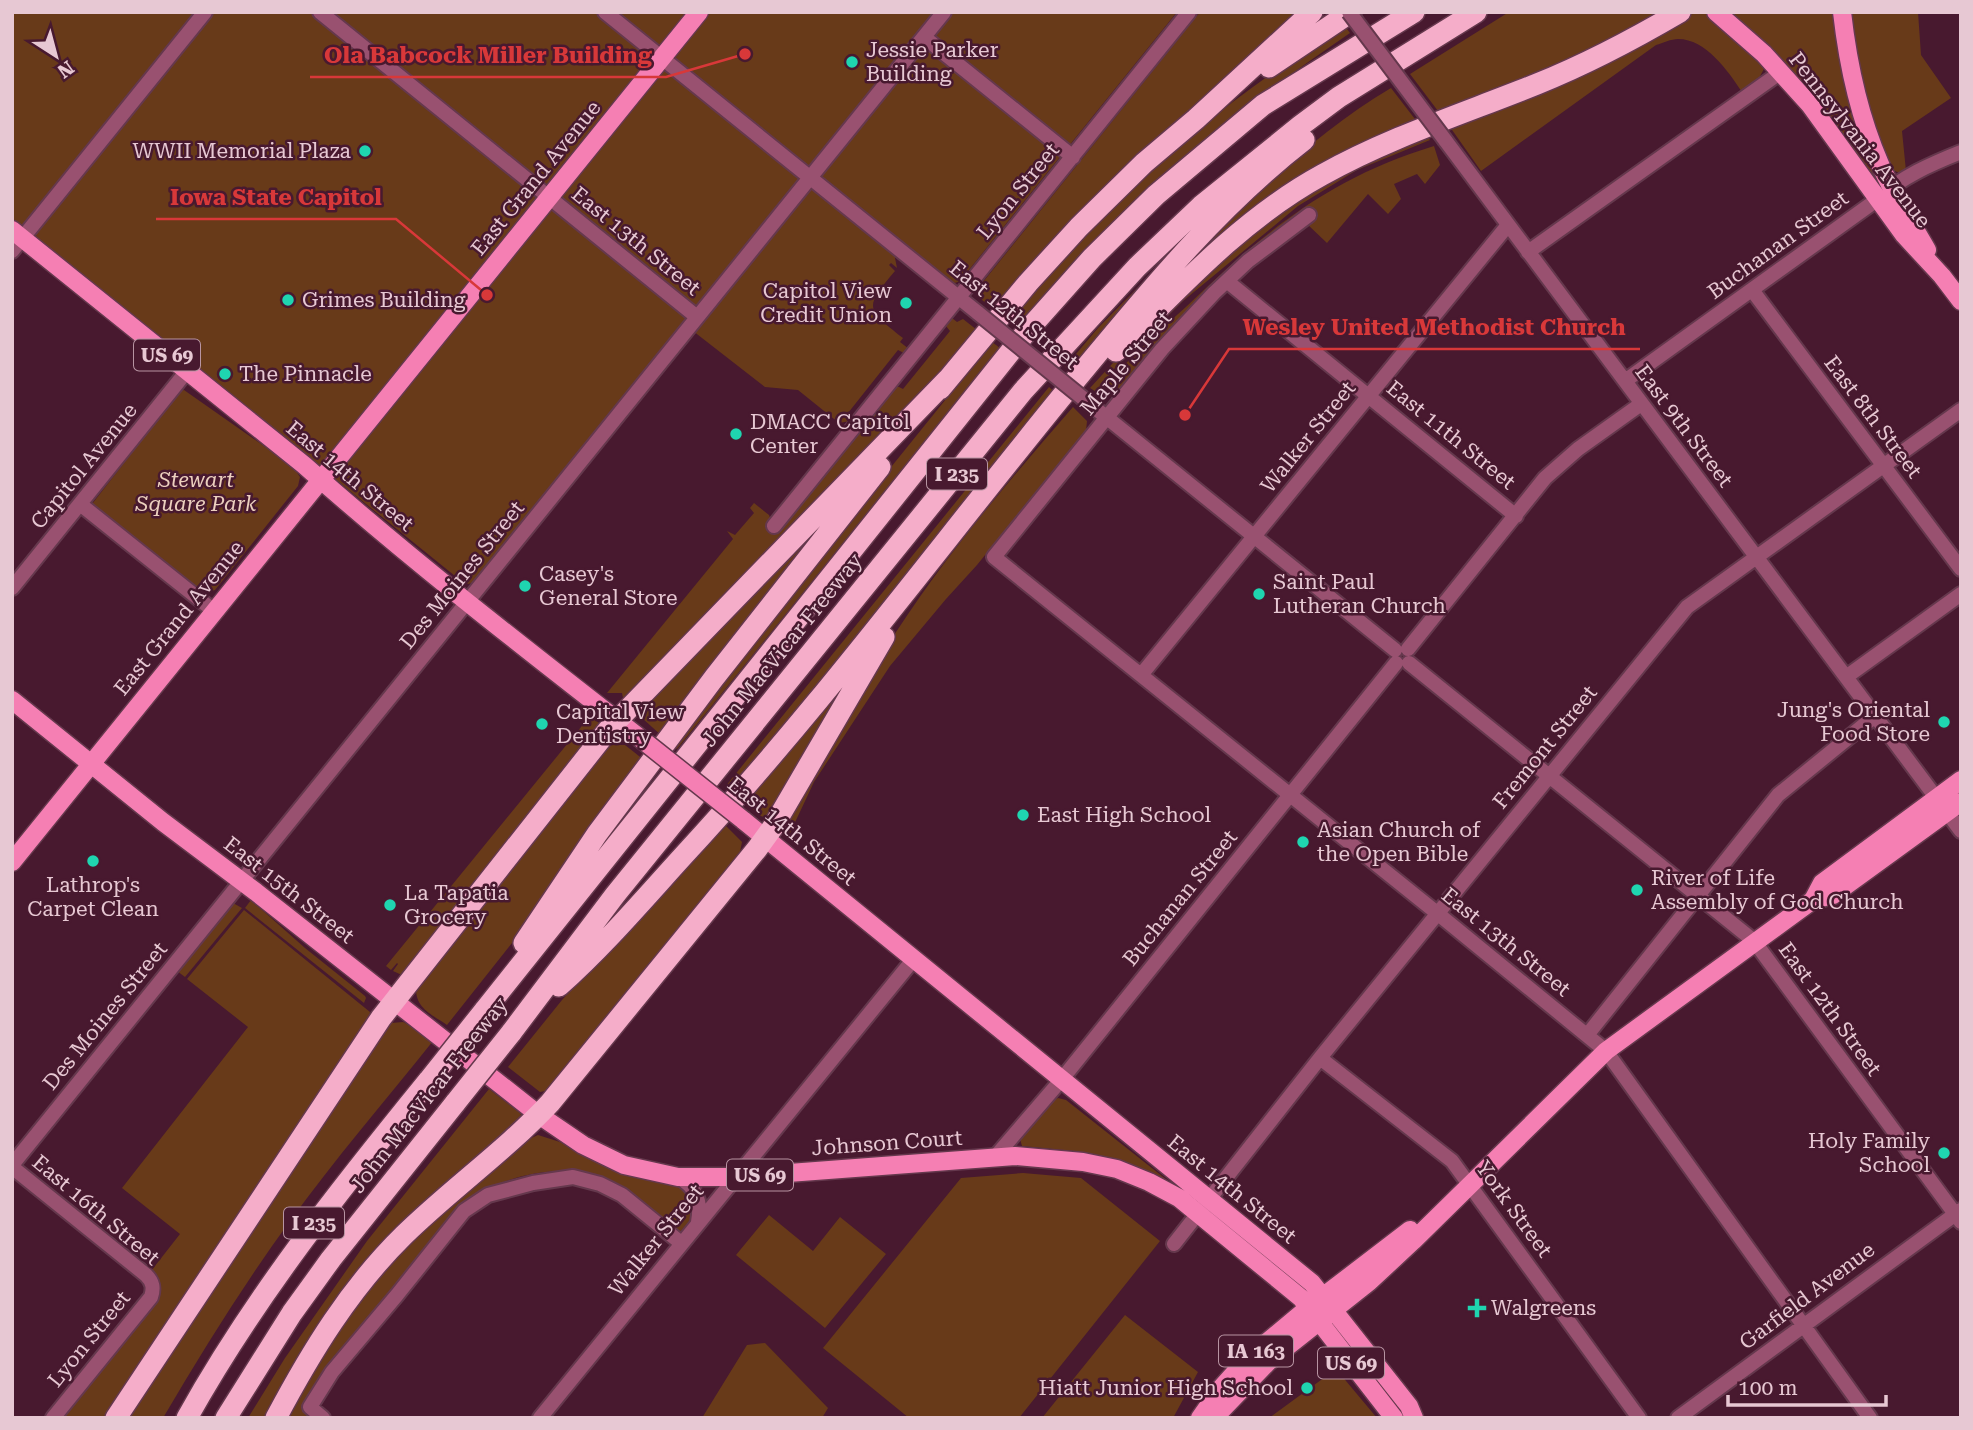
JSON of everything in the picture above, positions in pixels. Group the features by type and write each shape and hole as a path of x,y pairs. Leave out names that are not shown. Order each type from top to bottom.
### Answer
{"highway":[{"path":"484,1011 537,922 597,834 714,677 948,379 1079,227 1144,163 1312,12"},
{"path":"1196,119 1350,12"},
{"name":"John MacVicar Freeway","path":"187,1418 249,1314 307,1232 1027,331 1092,258 1156,195 1263,105 1414,12"},
{"name":"John MacVicar Freeway","path":"228,1418 292,1313 331,1259 647,854 1023,391 1136,267 1201,206 1339,97 1476,12"},
{"path":"515,1026 594,953 712,825 846,667 1017,452 1151,290 1226,209 1288,153 1483,12"},
{"path":"1017,452 1174,293 1217,253 1285,198 1359,155 1575,68 1680,12"},
{"path":"116,1418 394,1001 617,720 948,379"},
{"path":"276,1418 334,1319 368,1275 434,1207 539,1115 765,838 873,654 954,530"},
{"path":"174,1418 211,1374"}],"main road":[{"name":"East Grand Avenue","path":"12,862 699,12"},
{"name":"Pennsylvania Avenue","path":"1716,12 1750,40 1781,72 1884,193"},
{"path":"1842,12 1850,69 1859,105 1880,164 1884,193 1961,301"},
{"name":"East 14th Street","path":"16,240 187,371 468,602 743,820 1062,1079 1301,1298 1394,1418"},
{"name":"East 15th Street","path":"12,701 539,1115"},
{"path":"1329,1303 1470,1184 1606,1051 1813,900 1822,883 1948,804 1961,780"},
{"name":"Johnson Court","path":"539,1115 583,1145 624,1165 678,1177 734,1177 995,1157 1083,1162 1117,1169 1204,1207"},
{"name":"East 14th Street","path":"1204,1207 1312,1283 1409,1406 1413,1418"},
{"name":"IA 163","path":"1200,1418 1221,1388 1248,1358 1329,1303"},
{"name":"IA 163","path":"1214,1418 1313,1314"}],"street":[{"path":"16,240 205,12"},
{"name":"East 13th Street","path":"320,12 697,317"},
{"name":"East 12th Street","path":"605,12 1754,941 1959,1215"},
{"name":"Des Moines Street","path":"12,1166 944,12"},
{"name":"East 9th Street","path":"1350,12 1875,716 1948,804 1961,831"},
{"name":"Lyon Street","path":"774,526 1186,13"},
{"path":"924,37 1073,157"},
{"path":"1528,252 1781,72"},
{"name":"Buchanan Street","path":"1625,381 1884,193 1937,161 1961,152"},
{"name":"Maple Street","path":"994,557 1162,349 1248,261 1309,215"},
{"name":"Walker Street","path":"1141,675 1508,225"},
{"name":"East 11th Street","path":"1228,282 1516,516"},
{"name":"East 8th Street","path":"1752,290 1961,569"},
{"name":"Capitol Avenue","path":"12,588 187,371"},
{"name":"Buchanan Street","path":"995,1157 1062,1079 1556,468 1642,404"},
{"name":"Fremont Street","path":"1174,1244 1320,1058 1686,607 1961,410"},
{"path":"80,504 214,611"},
{"name":"East 13th Street","path":"994,557 1606,1051 1870,1418"},
{"path":"1846,677 1961,594"},
{"path":"1587,1034 1778,795 1875,716"},
{"name":"Walker Street","path":"540,1418 913,960"},
{"name":"York Street","path":"1320,1058 1452,1161 1639,1418"},
{"name":"East 16th Street","path":"12,1166 146,1275 153,1285"},
{"path":"323,1418 310,1407 332,1372 464,1211 488,1195 533,1183 573,1177 600,1184 622,1195 681,1243"},
{"path":"678,1177 695,1190 700,1211 698,1223"},
{"name":"Garfield Avenue","path":"1678,1418 1959,1215"},
{"name":"Lyon Street","path":"53,1418 151,1297 153,1285"}],"green space":[{"path":"12,12 1177,12 960,281 951,281 906,245 895,258 897,268 891,263 889,265 895,271 878,293 873,307 881,320 903,338 900,342 909,349 904,353 898,350 848,413 852,419 850,421 839,423 798,390 765,387 684,324 475,582 468,584 12,218"},
{"path":"1200,12 1304,12 993,309 982,300 979,287"},
{"path":"1509,12 1660,12 1607,44 1441,115 1410,74"},
{"path":"1727,12 1834,12 1876,173 1871,172 1826,114"},
{"path":"1849,12 1918,12 1921,55 1951,98 1902,131 1906,171 1900,173 1892,170 1876,132 1856,53"},
{"path":"1693,13 1710,16 1765,67 1759,78 1742,92 1707,50 1688,40 1675,39 1656,45 1481,171 1450,127"},
{"path":"1344,25 1350,33 1221,127 1160,178 1080,256 1017,328 1007,321 1084,236 1156,165 1234,101"},
{"path":"1391,88 1418,123 1165,285 1300,154 1328,131"},
{"path":"1426,135 1430,140 1357,170 1298,206 1183,301 1113,370 1100,387 1244,254 1300,210 1362,174 1434,146 1440,165 1425,184 1417,174 1394,184 1401,199 1388,214 1368,194 1327,243 1306,223 1314,216 1308,208 1268,237 1230,270 1122,391 1106,398 1090,388 1134,340 1251,232 1299,197 1360,163"},
{"path":"1189,235 1073,374 1065,367 1098,328"},
{"path":"952,318 957,322 963,319 977,330 916,398 627,697 623,698 622,693 607,693 733,539 727,531 735,535 754,513 750,508 754,503 769,515 771,520 767,526 777,533 895,387 903,389 950,331 946,326"},
{"path":"992,342 1000,348 677,749 672,745 791,591"},
{"path":"1049,387 1058,395 733,793 725,787"},
{"name":"Stewart Square Park","path":"184,390 274,453 300,477 298,486 215,590 203,594 92,504 180,391"},
{"path":"1073,407 1087,421 1086,431 977,565 890,666 814,782 790,833 784,827 858,694 905,619 974,525"},
{"path":"849,491 662,736 642,718 643,706"},
{"path":"865,654 768,819 761,816 743,801"},
{"path":"590,716 603,726 404,976 393,971 397,963 391,970 386,966"},
{"path":"616,742 617,745 625,745 644,760 516,938 447,1025 421,1005 416,987 605,746"},
{"path":"723,823 742,842 740,852 730,864 733,868 551,1090 540,1092 508,1067 562,1000"},
{"path":"251,900 365,996 364,1003 245,908"},
{"path":"233,903 242,908 185,977 177,971"},
{"path":"244,910 370,1012 369,1021 109,1418 61,1418 159,1297 158,1283 151,1271 180,1234 122,1188 248,1027 187,979"},
{"path":"403,1022 433,1041 325,1175 273,1245 224,1318 163,1418 127,1418 384,1027"},
{"path":"489,1089 520,1113 522,1117 518,1124 438,1191 270,1418 248,1418 285,1358 367,1241"},
{"path":"1058,1098 1066,1100 1172,1184 1109,1160 1074,1151 1022,1146 1020,1139 1050,1102"},
{"path":"538,1135 560,1142 592,1158 678,1183 695,1199 692,1218 681,1231 677,1230 642,1200 613,1181 575,1171 527,1175 484,1191 374,1315 307,1398 305,1408 311,1418 286,1418 325,1349 375,1279 433,1220 520,1143"},
{"path":"1023,1173 1081,1178 1160,1241 1019,1418 909,1418 823,1348 961,1178"},
{"path":"769,1215 813,1251 840,1217 886,1254 825,1328 736,1255"},
{"path":"1125,1315 1198,1372 1173,1418 1042,1418"},
{"path":"765,1343 828,1408 822,1418 702,1418 747,1345"},
{"path":"1336,1369 1377,1418 1269,1418"}],"place":[{"name":"Ola Babcock Miller Building","path":"745,54"},
{"name":"Jessie Parker Building","path":"852,62"},
{"name":"WWII Memorial Plaza","path":"365,151"},
{"name":"Iowa State Capitol","path":"487,295"},
{"name":"Grimes Building","path":"288,300"},
{"name":"Capitol View Credit Union","path":"906,303"},
{"name":"The Pinnacle","path":"225,374"},
{"name":"Wesley United Methodist Church","path":"1185,415"},
{"name":"DMACC Capitol Center","path":"736,434"},
{"name":"Casey's General Store","path":"525,586"},
{"name":"Saint Paul Lutheran Church","path":"1259,594"},
{"name":"Jung's Oriental Food Store","path":"1944,722"},
{"name":"Capital View Dentistry","path":"542,724"},
{"name":"East High School","path":"1023,815"},
{"name":"Asian Church of the Open Bible","path":"1303,842"},
{"name":"Lathrop's Carpet Clean","path":"93,861"},
{"name":"River of Life Assembly of God Church","path":"1637,890"},
{"name":"La Tapatia Grocery","path":"390,905"},
{"name":"Holy Family School","path":"1944,1153"},
{"name":"Walgreens","path":"1477,1308"},
{"name":"Hiatt Junior High School","path":"1307,1388"}]}
